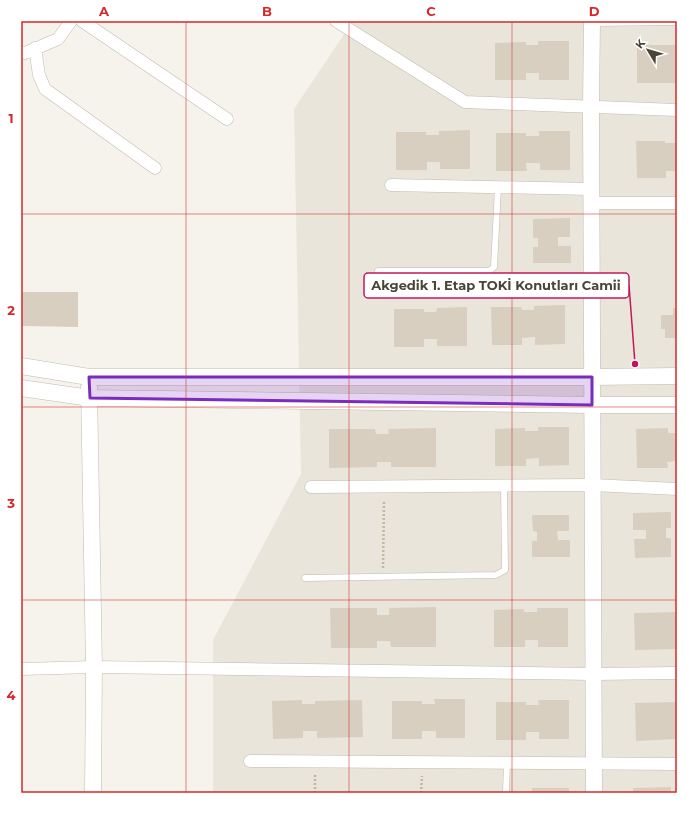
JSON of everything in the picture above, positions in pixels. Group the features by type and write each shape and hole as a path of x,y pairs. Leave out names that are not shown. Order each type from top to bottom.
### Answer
{"street":[{"path":"21,52 25,53 58,39 71,21"},
{"path":"82,21 227,119"},
{"path":"336,21 465,102 677,110"},
{"path":"592,22 590,107 594,793"},
{"path":"35,48 39,75 45,89 155,168"},
{"path":"391,185 498,187 677,203"},
{"path":"21,366 89,377 677,376"},
{"path":"89,377 94,667 93,793"},
{"path":"21,388 90,398 677,405"},
{"path":"311,486 592,485 677,488"},
{"path":"21,669 94,667 593,674 677,673"},
{"path":"250,761 677,764"}],"lane":[{"path":"592,22 677,22"},
{"path":"378,271 489,271 494,267 498,187"},
{"path":"305,578 496,575 505,570 504,486"},
{"path":"506,793 507,762"}],"path":[{"path":"383,576 384,486"}],"highlighted area":[{"path":"89,377 592,377 592,405 90,398"}],"shaded area":[{"path":"353,21 677,21 677,793 213,793 213,640 301,474 294,109"}],"building":[{"path":"538,41 569,41 569,80 539,80 539,73 526,73 526,80 495,80 495,43 526,42 526,45 538,45"},
{"path":"637,45 677,45 677,83 637,83"},
{"path":"470,130 470,169 440,169 440,162 427,162 427,170 396,170 396,132 426,132 426,135 439,135 439,131"},
{"path":"539,131 570,131 570,170 540,170 540,163 526,163 527,171 496,171 496,133 526,133 526,136 539,136"},
{"path":"636,141 665,141 665,143 677,143 677,171 666,171 666,178 637,178"},
{"path":"570,218 570,237 558,237 558,246 571,246 571,263 533,263 533,247 538,247 538,238 533,238 533,219"},
{"path":"22,292 78,292 78,327 22,326"},
{"path":"565,305 565,344 535,345 535,337 522,338 522,345 492,345 491,307 521,307 522,310 534,310 534,306"},
{"path":"467,307 467,346 437,346 437,339 424,339 424,347 394,347 394,309 424,309 424,312 436,312 437,308"},
{"path":"673,308 677,308 677,338 665,338 665,329 661,329 661,315 673,315"},
{"path":"538,427 569,427 569,465 539,466 539,458 526,459 526,466 495,466 495,429 525,428 525,431 538,431"},
{"path":"436,428 436,467 391,467 391,462 377,462 377,467 329,468 329,429 375,429 376,434 389,434 388,429"},
{"path":"668,428 668,433 677,433 677,461 667,462 668,468 637,468 636,429"},
{"path":"671,512 671,528 666,528 666,538 671,538 671,557 635,558 634,539 646,539 646,530 633,530 633,513"},
{"path":"532,515 569,515 569,531 557,531 558,540 570,540 570,557 532,557 532,541 537,541 537,532 533,531"},
{"path":"436,607 436,647 391,647 390,641 377,641 377,648 331,648 330,608 377,608 377,615 389,615 389,608"},
{"path":"537,608 568,608 568,647 538,647 538,640 525,640 525,647 494,647 494,610 524,609 524,612 537,612"},
{"path":"677,612 677,649 635,650 634,613"},
{"path":"434,699 465,699 465,738 436,738 436,731 422,731 422,739 392,739 392,701 422,701 422,704 435,704"},
{"path":"302,700 302,704 315,704 315,701 362,700 363,737 317,738 317,731 303,731 303,738 273,739 272,701"},
{"path":"538,700 569,700 569,739 539,739 539,732 526,732 526,740 496,740 496,702 526,702 526,705 539,705"},
{"path":"677,702 677,739 636,741 635,703"},
{"path":"671,787 671,793 633,793 633,788"},
{"path":"532,788 569,788 569,793 532,793"}],"place":[{"name":"Akgedik 1. Etap TOKİ Konutları Camii","path":"635,364"}]}
